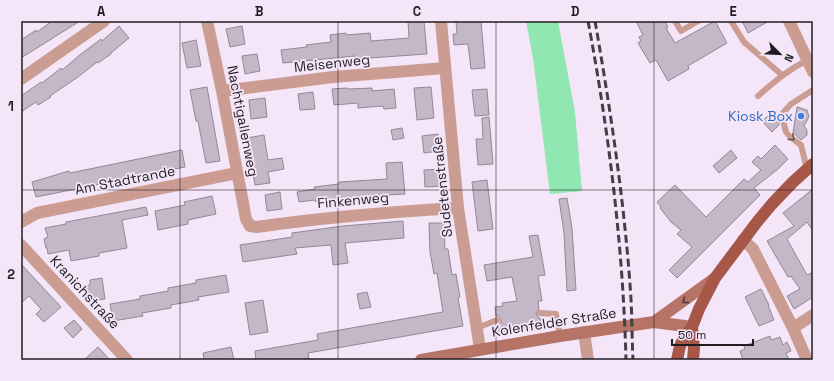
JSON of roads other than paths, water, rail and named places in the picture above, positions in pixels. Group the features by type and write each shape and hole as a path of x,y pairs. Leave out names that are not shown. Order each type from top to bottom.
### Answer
{"main road":[{"path":"677,360 680,346 692,327 699,308 715,278 772,204 810,166"},
{"path":"654,322 715,278"},
{"name":"Kolenfelder Straße","path":"421,360 584,332 654,322 692,327"},
{"path":"692,327 694,360"}],"street":[{"path":"21,79 104,21"},
{"name":"Nachtigallenweg","path":"207,21 246,219 250,226"},
{"name":"Sudetenstraße","path":"441,21 458,208 480,349"},
{"path":"789,21 810,62 813,72"},
{"name":"Meisenweg","path":"222,91 333,77 445,68"},
{"name":"Am Stadtrande","path":"21,222 37,213 237,173"},
{"name":"Finkenweg","path":"250,226 257,227 310,219 378,213 458,208"},
{"path":"743,240 753,249 793,328 807,360"},
{"name":"Kranichstraße","path":"21,245 127,360"},
{"path":"793,328 813,315"},
{"path":"584,332 588,360"}],"lane":[{"path":"675,21 681,31 698,21"},
{"path":"731,21 744,42 782,75"},
{"path":"758,96 795,66 810,62"},
{"path":"810,166 801,145 789,137 784,127 782,113 791,104 813,90"},
{"path":"540,313 556,314 560,336"},
{"path":"477,328 497,320"}],"railway":[{"path":"588,21 596,63 614,190 622,275 626,360"},
{"path":"595,21 607,90 625,229 631,299 633,360"}],"place":[{"name":"Kiosk Box","path":"801,116"}]}
